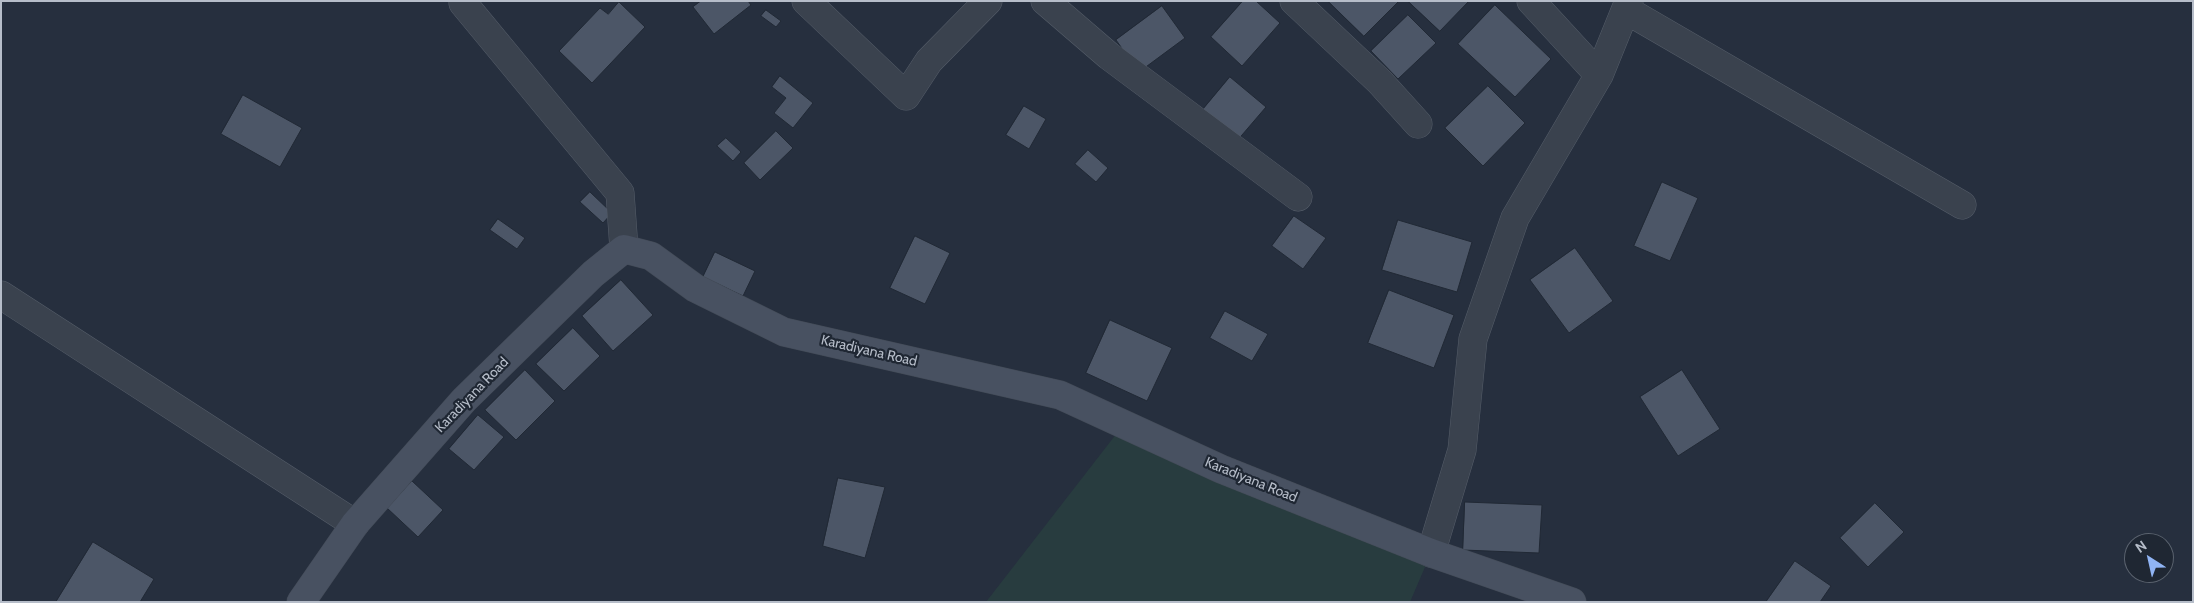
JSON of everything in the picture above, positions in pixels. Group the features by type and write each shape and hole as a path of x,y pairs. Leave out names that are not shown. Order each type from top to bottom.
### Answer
{"street":[{"path":"465,1 463,3 620,193 624,249"},
{"path":"806,1 906,96 929,60 988,1"},
{"path":"1045,1 1109,56 1298,197"},
{"path":"1294,1 1380,82 1418,124"},
{"path":"1531,1 1598,74"},
{"path":"1431,552 1462,450 1473,340 1515,218 1598,74 1628,6 1962,205"},
{"name":"Karadiyana Road","path":"302,602 355,524 464,400 593,274 624,249 651,256 695,288 784,332 1060,395 1220,469 1431,552 1572,602"},
{"path":"1,295 355,524"}],"green space":[{"path":"1124,424 1431,553 1410,602 986,602"}],"building":[{"path":"701,1 748,1 751,5 714,34 693,7"},
{"path":"1243,1 1256,1 1280,23 1242,66 1211,37"},
{"path":"1328,1 1399,1 1364,36"},
{"path":"1408,1 1469,1 1440,31"},
{"path":"619,2 645,27 592,83 559,51 600,8 608,14"},
{"path":"1495,5 1551,59 1515,97 1458,44"},
{"path":"1162,6 1185,38 1139,72 1116,40"},
{"path":"766,10 781,21 776,27 761,16"},
{"path":"1408,15 1436,43 1398,79 1371,51"},
{"path":"780,76 813,103 793,128 774,113 786,98 772,87"},
{"path":"1230,77 1266,107 1236,142 1200,113"},
{"path":"1488,86 1525,123 1483,166 1445,128"},
{"path":"243,95 302,128 280,167 221,134"},
{"path":"1024,106 1046,119 1029,149 1006,135"},
{"path":"776,131 793,148 760,180 744,163"},
{"path":"726,138 741,152 733,161 717,146"},
{"path":"1088,150 1108,168 1096,182 1075,164"},
{"path":"1662,182 1698,198 1670,261 1634,246"},
{"path":"590,192 612,213 603,223 580,202"},
{"path":"1294,216 1326,238 1303,269 1272,246"},
{"path":"498,219 525,238 517,249 490,230"},
{"path":"1398,220 1472,242 1457,292 1382,270"},
{"path":"915,236 950,253 925,304 890,288"},
{"path":"1575,248 1613,301 1569,333 1530,280"},
{"path":"715,252 755,271 743,296 703,277"},
{"path":"621,280 653,315 613,351 582,316"},
{"path":"1389,290 1454,315 1434,368 1368,343"},
{"path":"1225,311 1268,334 1252,361 1210,338"},
{"path":"1110,320 1172,348 1147,401 1086,373"},
{"path":"573,328 600,356 564,391 536,364"},
{"path":"525,370 555,401 516,440 485,410"},
{"path":"1682,370 1720,429 1678,456 1640,397"},
{"path":"478,415 504,437 474,470 449,449"},
{"path":"838,478 885,487 865,558 823,546"},
{"path":"412,481 443,510 418,537 387,508"},
{"path":"1465,502 1542,505 1539,553 1463,550"},
{"path":"1875,503 1904,532 1868,567 1840,538"},
{"path":"93,542 154,579 140,602 56,602"},
{"path":"1795,561 1831,586 1820,602 1766,602"}]}
